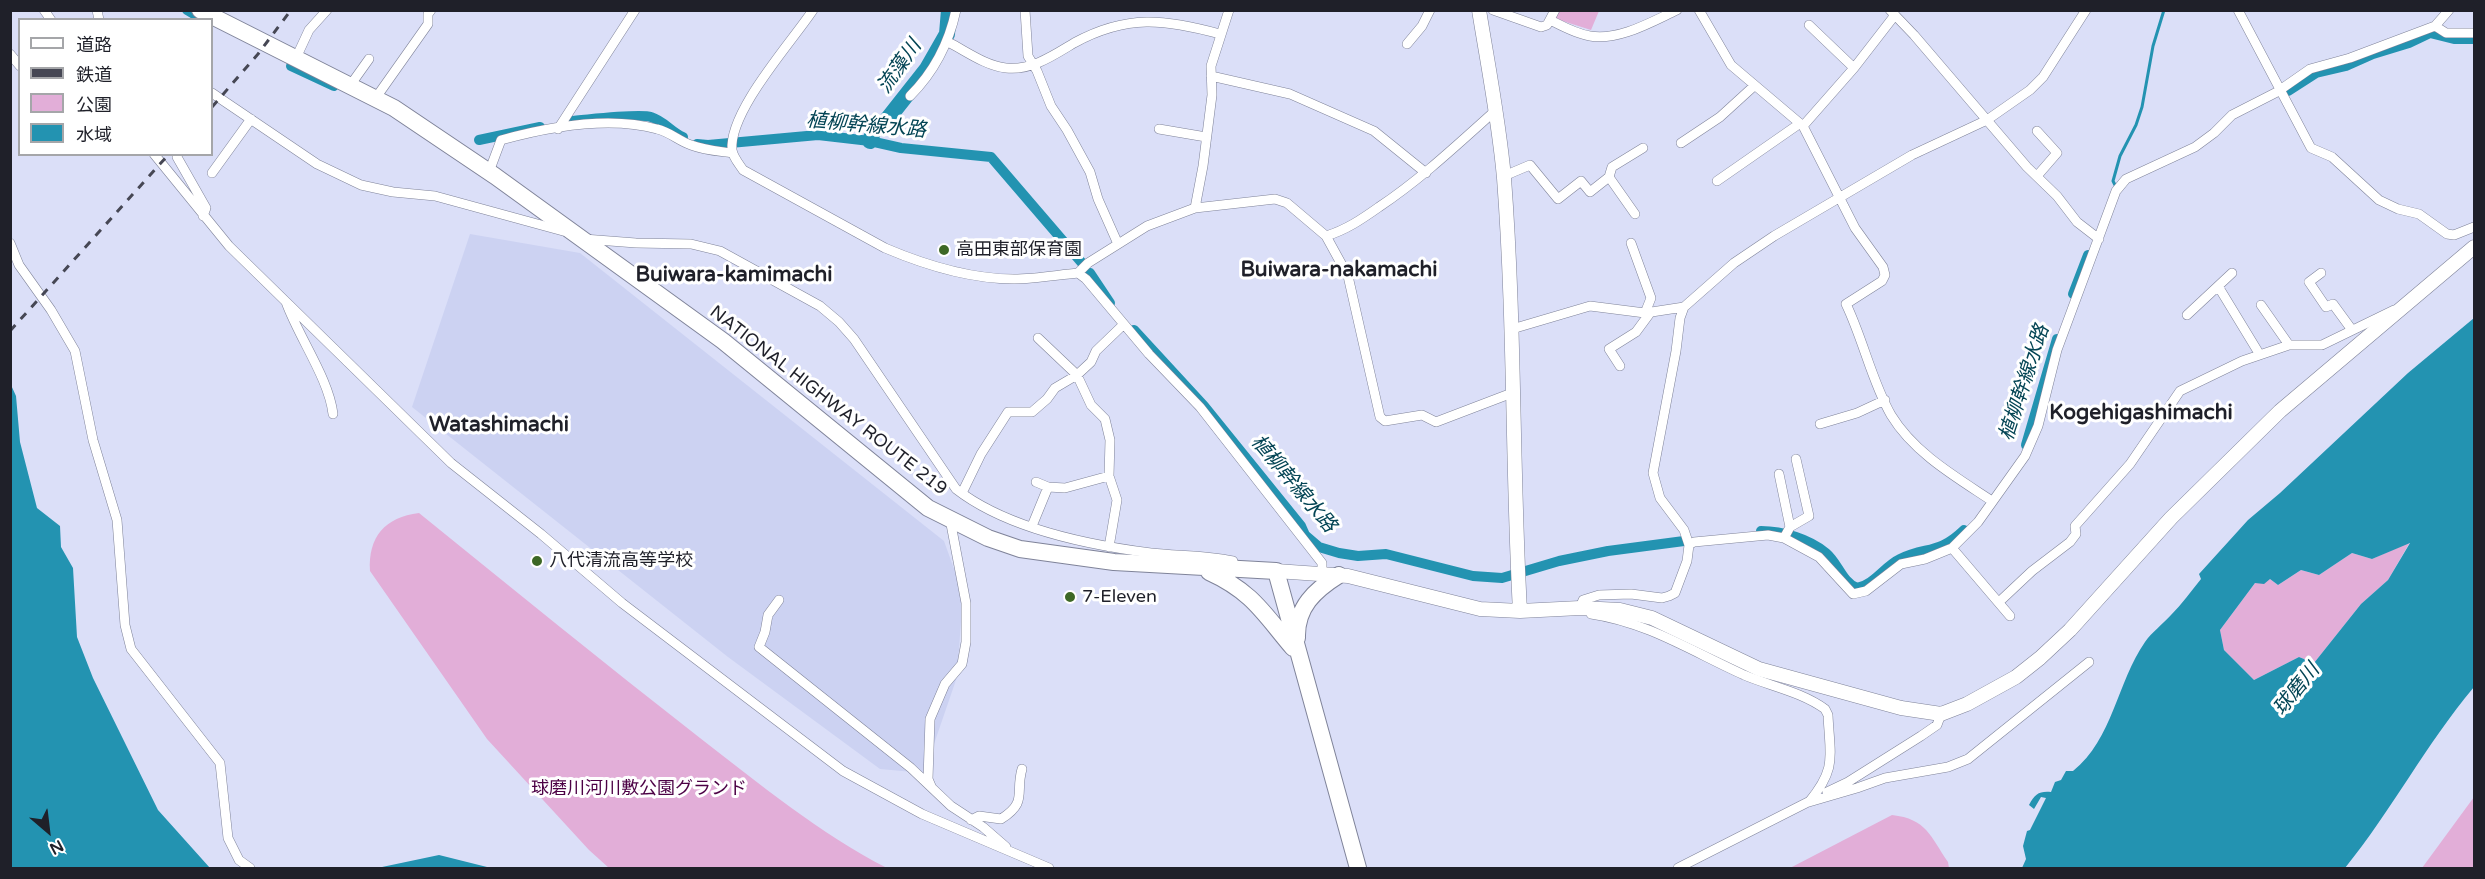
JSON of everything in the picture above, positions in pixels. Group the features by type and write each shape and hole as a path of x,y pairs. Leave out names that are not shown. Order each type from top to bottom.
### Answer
{"highway":[{"name":"NATIONAL HIGHWAY ROUTE 219","path":"200,10 394,108 489,172 723,341 928,508 988,538 1020,549 1077,559 1276,571"},
{"path":"1201,568 1228,581 1262,608 1298,654"},
{"path":"1276,571 1358,868"},
{"path":"1298,654 1298,619 1306,601 1319,587 1339,575"}],"street":[{"path":"296,58 309,30 327,10"},
{"path":"375,99 428,24 428,14 431,10"},
{"path":"558,129 635,10"},
{"path":"813,10 763,76 738,123 732,142 732,153 743,170 885,248 909,258 967,275 1013,279 1078,273 1088,263 1146,226 1195,208 1275,199 1287,203 1326,236 1350,281 1380,417 1385,421 1422,416 1436,422 1512,393"},
{"path":"910,96 925,80 948,42 956,10"},
{"path":"1025,10 1028,56 1051,106 1067,129 1090,172 1098,199 1118,244"},
{"path":"1195,208 1212,95 1211,66 1229,10"},
{"path":"1407,44 1422,26 1430,10"},
{"path":"1479,10 1496,110 1504,176 1512,329 1512,393 1521,611"},
{"path":"1493,10 1541,27 1547,26 1552,15 1590,36 1611,36 1637,28 1677,10"},
{"path":"1700,10 1731,65 1801,125 1855,228 1883,267 1885,275 1882,281 1846,304 1885,400 1898,423 1928,456 1990,500"},
{"path":"1580,608 1583,600 1599,595 1630,594 1662,598 1669,596 1675,593 1687,561 1689,545 1684,530 1660,498 1653,473 1680,318 1684,307 1755,248 1912,155 1987,120 2038,83 2086,10"},
{"path":"2238,10 2311,148 2332,157 2379,200 2398,209 2419,214 2447,234 2454,235 2475,227"},
{"path":"1779,474 1786,533 1819,557 1852,594 1866,591 1901,564 1925,559 1952,548 1978,522 1990,500 2033,442 2057,350 2096,237 2116,191 2126,179 2195,147 2214,133 2232,115 2310,69 2350,58 2434,26 2449,10"},
{"path":"1717,181 1801,125 1854,68 1892,13 2037,176 2057,195 2077,222 2096,237"},
{"path":"948,42 999,66 1012,68 1049,59 1076,42 1132,22 1162,21 1220,34"},
{"path":"1809,25 1854,68"},
{"path":"2434,26 2446,33 2475,33"},
{"path":"349,87 369,58"},
{"path":"1211,76 1290,94 1374,131 1426,173"},
{"path":"1681,143 1720,117 1754,86"},
{"path":"213,94 317,164 361,185 393,192 435,196 556,229 581,239 691,244 720,251 820,306 839,322 854,339 956,489 981,506 1032,526 1072,539 1109,547 1227,560 1276,571 1339,575 1480,609 1620,610 1652,618 1759,669 1901,708 1941,714 1967,704 2016,677 2040,658 2070,630 2204,484 2314,381 2475,247"},
{"path":"1326,236 1352,225 1426,173 1496,110"},
{"path":"212,173 251,119"},
{"path":"489,172 501,140 533,132 622,123 658,129 690,145 709,151 732,153"},
{"path":"1160,129 1206,137"},
{"path":"2037,131 2057,153 2037,176"},
{"path":"1504,176 1530,165 1558,199 1581,181 1590,192 1609,177 1612,167 1643,148"},
{"path":"156,156 229,246 451,463 542,534 622,603 843,771 922,814 1049,868"},
{"path":"177,157 206,208 203,216"},
{"path":"1609,177 1635,214"},
{"path":"10,243 19,265 51,310 75,351 93,440 117,520 125,625 131,649 220,763 228,838 239,860 250,868"},
{"path":"1620,366 1609,349 1636,332 1647,313 1651,298 1631,243"},
{"path":"1078,273 1086,279 1123,325 1200,407 1232,446 1322,563 1322,573"},
{"path":"2187,315 2232,273"},
{"path":"2321,273 2309,282 2326,307 2333,304 2352,330"},
{"path":"2218,286 2260,356"},
{"path":"285,300 295,327 331,396 333,414"},
{"path":"2261,305 2289,345"},
{"path":"1512,329 1590,306 1647,313 1684,307"},
{"path":"1999,602 2032,570 2070,542 2076,534 2074,526 2130,464 2180,391 2242,361 2289,345 2322,345 2388,312 2402,308"},
{"path":"962,494 981,454 1008,412 1032,412 1047,399 1055,388 1077,375 1091,362 1105,340 1123,325"},
{"path":"1038,338 1077,375 1091,405 1105,419 1110,440 1109,476 1117,500 1109,547"},
{"path":"1820,424 1857,413 1885,400"},
{"path":"1689,545 1694,542 1786,533 1809,516 1796,459"},
{"path":"1036,482 1048,487 1065,488 1109,476"},
{"path":"1032,526 1048,487"},
{"path":"931,786 928,779 930,719 945,684 962,664 966,642 966,603 950,519"},
{"path":"1952,548 2010,616"},
{"path":"779,600 768,615 759,647 931,786 938,795 983,827 1012,852"},
{"path":"1555,610 1601,616 1662,634 1743,674 1825,709 1828,715 1830,768 1823,784 1809,802"},
{"path":"1809,802 1885,778 1948,767 1968,759 2089,662"},
{"path":"1678,868 1848,782 1937,725 1941,714"},
{"path":"971,820 979,816 1001,819 1011,813 1019,803 1021,791 1019,780 1022,769"}],"shaded area":[{"path":"470,234 580,253 944,541 963,594 957,677 924,773 880,769 728,657 412,407"}],"green space":[{"path":"1556,11 1599,11 1591,30 1553,18"},
{"name":"球磨川河川敷公園グランド","path":"419,513 629,682 768,790 838,840 887,868 609,868 589,850 487,739 370,571 372,548 381,531 397,519"},
{"path":"2410,542 2388,580 2361,604 2314,663 2299,657 2254,680 2224,650 2220,630 2255,583 2270,579 2278,585 2301,570 2319,575 2352,553 2372,559"},
{"path":"2474,797 2474,868 2422,868"},
{"path":"1892,815 1913,820 1926,830 1948,862 1949,868 1790,868"}],"water":[{"name":"球磨川","path":"2474,318 2474,687 2440,731 2345,868 2022,868 2026,859 2023,846 2027,831 2030,830 2046,798 2041,797 2034,809 2029,805 2038,794 2051,792 2055,782 2061,780 2066,771 2073,771 2097,743 2136,658 2148,638 2179,606 2201,579 2199,574 2248,520 2408,373","holes":["2410,543 2388,580 2361,604 2314,663 2299,657 2254,680 2224,650 2220,630 2255,583 2264,584 2270,579 2278,585 2301,570 2319,575 2352,553 2372,559"]},
{"path":"11,385 16,396 20,442 37,508 60,526 61,547 73,568 77,637 93,678 158,810 210,868 11,868"},
{"path":"439,855 491,868 381,868 382,867"}],"waterway":[{"path":"187,10 201,18"},
{"name":"流藻川","path":"870,141 873,132 886,121 927,69 947,34 949,10"},
{"path":"2115,185 2113,181 2120,156 2136,125 2142,107 2153,46 2164,10"},
{"name":"植柳幹線水路","path":"2288,91 2316,73 2346,66 2430,33 2454,39 2474,39"},
{"name":"植柳幹線水路","path":"291,66 334,86"},
{"name":"植柳幹線水路","path":"570,121 645,116 656,119 683,137"},
{"name":"植柳幹線水路","path":"479,140 540,127"},
{"name":"植柳幹線水路","path":"697,144 708,145 818,135 870,141 901,148 991,157 1082,263"},
{"name":"植柳幹線水路","path":"2073,294 2088,255"},
{"name":"植柳幹線水路","path":"1090,273 1110,303"},
{"name":"植柳幹線水路","path":"1134,330 1204,406 1301,526 1305,535 1319,547 1358,556 1386,554 1473,576 1502,578 1559,561 1608,551 1684,541"},
{"name":"植柳幹線水路","path":"2026,445 2057,339"},
{"name":"植柳幹線水路","path":"1761,531 1778,532 1819,548 1857,588 1869,583 1900,559 1939,547 1964,530"}],"railway":[{"path":"213,106 258,54 291,10"},
{"path":"10,331 167,156"}],"place":[{"name":"高田東部保育園","path":"944,250"},
{"name":"八代清流高等学校","path":"537,561"},
{"name":"7-Eleven","path":"1070,597"}],"district":[{"name":"Buiwara-nakamachi","path":"1339,270"},
{"name":"Buiwara-kamimachi","path":"734,275"},
{"name":"Kogehigashimachi","path":"2141,413"},
{"name":"Watashimachi","path":"499,425"}]}
